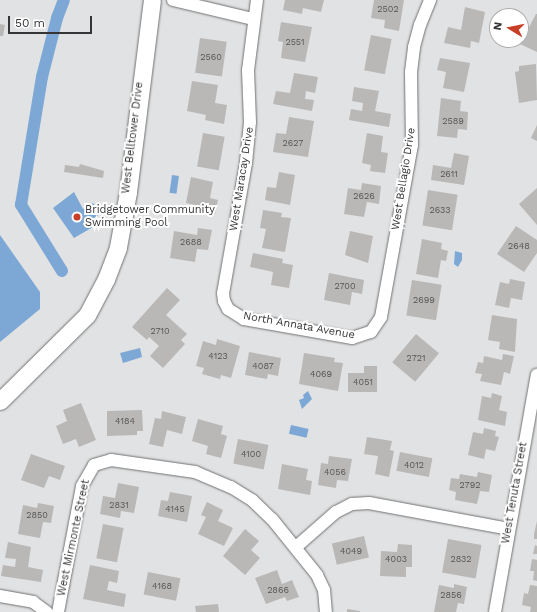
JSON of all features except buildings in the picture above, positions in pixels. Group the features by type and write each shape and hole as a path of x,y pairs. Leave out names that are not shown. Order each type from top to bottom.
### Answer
{"street":[{"name":"West Belltower Drive","path":"0,401 87,315 106,279 118,247 128,192 152,0"},
{"path":"172,0 253,19"},
{"name":"West Maracay Drive","path":"228,309 223,293 246,163 250,122 248,70 253,19 257,0"},
{"name":"West Bellagio Drive","path":"371,332 381,317 412,145 411,72 414,47 420,24 430,0"},
{"name":"North Annata Avenue","path":"228,309 244,319 352,338 371,332"},
{"name":"West Tenuta Street","path":"495,612 537,375"},
{"name":"West Mirmonte Street","path":"58,612 82,486 94,466 111,460 182,470 207,476 231,487 252,500 296,547"},
{"path":"326,612 324,590 317,574 296,547 336,512 352,504 369,503 509,529"},
{"path":"0,596 33,602 47,612"}],"water":[{"path":"172,175 179,176 176,194 169,193"},
{"name":"Bridgetower Community Swimming Pool","path":"74,192 83,209 93,203 101,213 90,221 93,227 74,238 53,208"},
{"path":"0,235 40,292 40,309 0,342"},
{"path":"455,251 462,253 462,260 458,267 454,264"},
{"path":"140,348 142,357 123,363 120,353"},
{"path":"308,391 312,399 302,409 299,400 304,398 303,395"},
{"path":"291,425 309,429 307,438 289,434"}],"waterway":[{"path":"62,271 21,205 42,77 57,18 64,0"}],"place":[{"name":"Bridgetower Community Swimming Pool","path":"77,217"}]}
